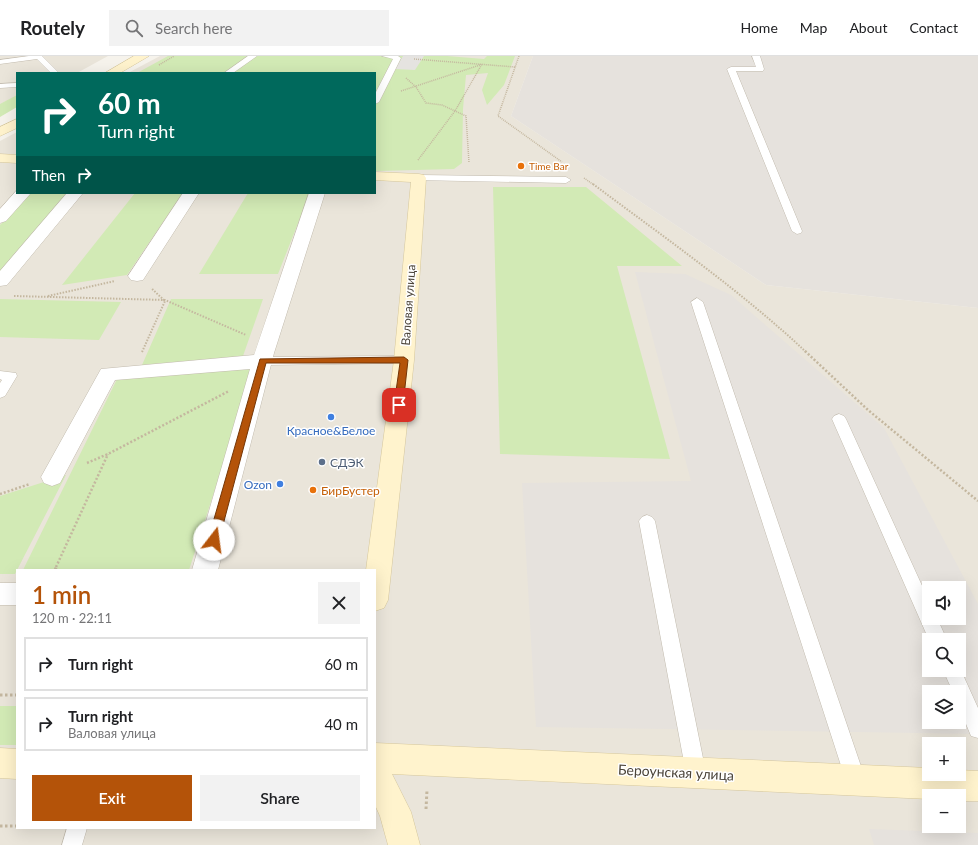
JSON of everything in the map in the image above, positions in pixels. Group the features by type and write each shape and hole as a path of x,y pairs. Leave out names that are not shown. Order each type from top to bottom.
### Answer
{"street":[{"path":"113,72 143,56"},
{"path":"0,132 16,124"},
{"path":"0,158 16,159"},
{"path":"376,176 412,177"},
{"name":"Валовая улица","path":"376,592 404,360 412,177"},
{"path":"0,218 23,194"},
{"path":"1,280 74,194"},
{"path":"137,276 190,194"},
{"path":"205,569 265,353 317,194"},
{"path":"52,477 108,374 265,353"},
{"path":"0,594 16,594"},
{"name":"Бероунская улица","path":"376,758 978,786"},
{"path":"0,763 16,764"},
{"path":"376,776 395,812 404,845"}],"lane":[{"path":"229,72 253,56"},
{"path":"377,99 397,58 386,56"},
{"path":"756,56 760,69 731,69 798,231"},
{"path":"0,62 38,57 53,72"},
{"path":"0,86 16,84"},
{"path":"412,177 566,180"},
{"path":"697,302 856,781"},
{"path":"265,353 404,360"},
{"path":"0,375 11,376 0,393"},
{"path":"839,419 935,633"},
{"path":"647,521 696,773"},
{"path":"955,677 978,729"},
{"path":"72,845 78,829"}],"path":[{"path":"520,56 498,116 565,165"},
{"path":"397,58 515,67"},
{"path":"377,99 482,64"},
{"path":"412,177 456,111 482,64"},
{"path":"390,71 409,79 426,103 442,105 466,116 470,177"},
{"path":"578,174 675,245 785,332 868,410 978,501"},
{"path":"43,297 137,276 165,301 132,372"},
{"path":"7,296 165,300 265,353"},
{"path":"0,494 52,477 108,454 230,390"},
{"path":"55,569 108,454"},
{"path":"0,695 16,695"},
{"path":"0,826 16,826"}],"shaded area":[{"path":"0,56 108,56 79,72 16,72 16,107 0,115"},
{"path":"160,56 533,56 511,116 766,285 978,308 978,845 0,845 0,141 16,133 16,194 376,194 376,72 130,72"},
{"path":"403,56 424,56 415,70 395,69"},
{"path":"533,56 978,56 978,308 766,285 511,116"},
{"path":"635,272 685,274 731,295 884,428 966,581 922,581 922,625 966,625 966,582 978,604 978,734 536,727 522,483 691,481"},
{"path":"869,829 922,831 922,833 978,833 978,845 874,845"}],"green space":[{"path":"168,56 447,56 484,59 487,56 515,56 504,85 487,105 482,90 488,73 466,75 463,109 462,163 454,169 376,171 376,72 139,72"},
{"path":"16,96 16,108 0,117 0,104"},
{"path":"493,187 586,187 682,266 617,266 670,459 500,454"},
{"path":"29,194 67,194 0,275 0,225"},
{"path":"134,194 182,194 127,275 62,285"},
{"path":"247,194 310,194 278,274 199,274"},
{"path":"0,299 121,302 99,340 0,337"},
{"path":"171,299 263,299 243,356 142,365"},
{"path":"255,365 189,569 23,569 118,377"},
{"path":"66,475 18,569 16,569 15,574 0,574 0,496"},
{"path":"0,706 16,706 16,745 0,745"}],"place":[{"name":"Time Bar","path":"521,166"},
{"name":"Красное&Белое","path":"331,417"},
{"name":"СДЭК","path":"322,462"},
{"name":"Ozon","path":"280,484"},
{"name":"БирБустер","path":"313,490"}],"route":[{"path":"214,540 263,361 404,360 399,405"}]}
